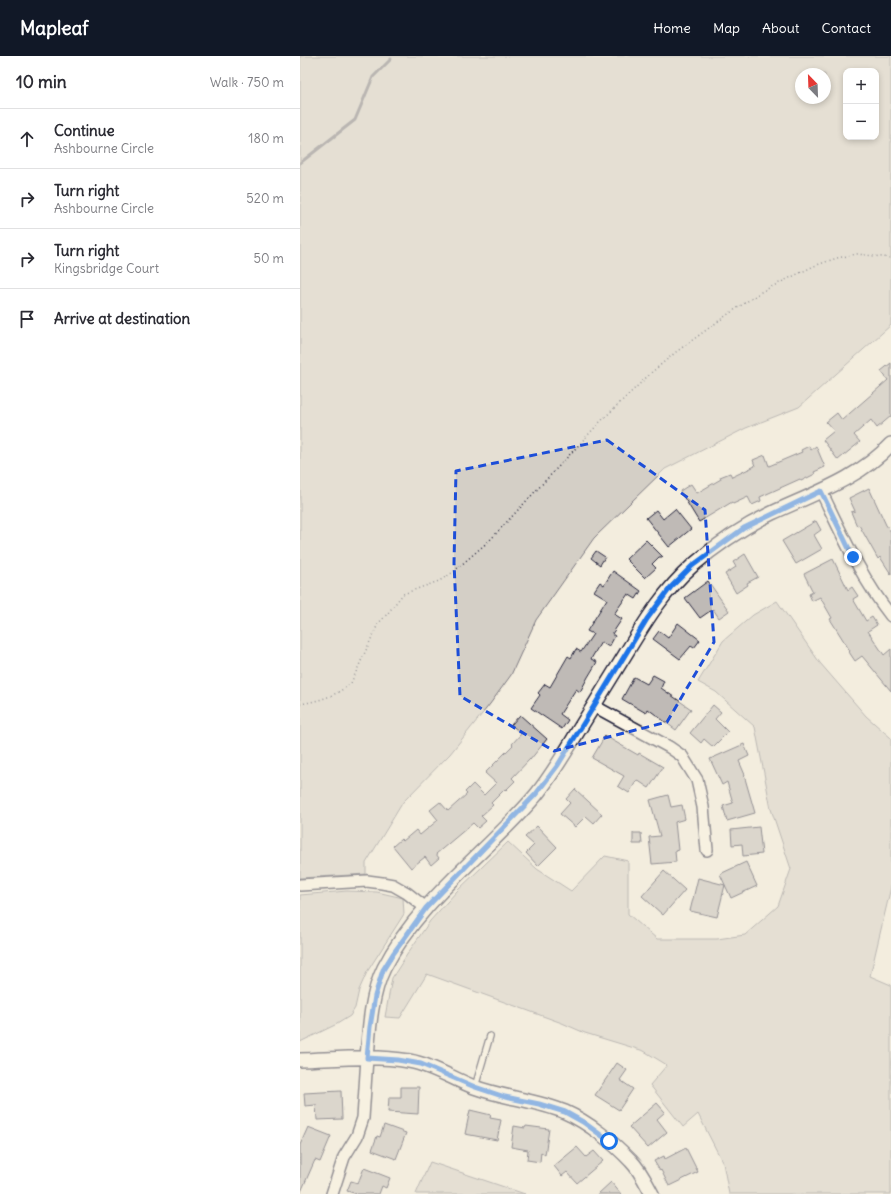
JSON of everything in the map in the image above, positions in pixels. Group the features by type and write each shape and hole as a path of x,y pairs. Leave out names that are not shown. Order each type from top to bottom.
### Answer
{"street":[{"path":"332,1194 344,1157 356,1136 363,1118 370,1027 375,996 383,970 396,948 426,908 536,794 558,765 647,619 671,587 692,566 744,528 838,483 870,463 891,444"},
{"path":"821,491 853,557 880,603 891,616"},
{"path":"594,706 669,747 682,756 697,780 703,807 707,850"},
{"path":"300,885 367,881 393,885 426,908"},
{"path":"300,1060 367,1058 398,1060 421,1064 475,1087 505,1097 539,1104 565,1112 583,1122 609,1141 631,1161 645,1180 652,1194"}],"lane":[{"path":"475,1087 490,1036"}],"path":[{"path":"300,704 314,702 330,697 343,690 351,683 378,624 403,594 439,581 452,573 490,540 601,421 652,372 687,344 726,315 761,292 814,266 837,258 857,254 891,258"}],"highlighted area":[{"path":"607,440 705,510 714,642 667,722 554,751 460,696 454,563 456,471"}],"shaded area":[{"path":"300,56 891,56 891,325 799,407 746,428 665,469 594,538 536,620 511,675 450,754 403,802 366,863 366,874 300,878"},
{"path":"777,601 820,663 866,716 891,738 891,887 870,976 891,985 891,1194 729,1194 723,1163 698,1114 683,1127 650,1085 667,1065 644,1051 585,1033 562,1023 427,974 400,1018 385,1017 392,978 430,921 457,891 508,842 537,869 571,891 605,856 628,861 628,914 657,939 717,939 745,935 778,906 791,869 771,809 755,727 716,692 698,682 723,641 753,615"},
{"path":"347,891 377,892 403,898 404,914 367,972 359,990 355,1008 350,1016 300,1042 300,895"},
{"path":"430,1162 525,1194 416,1194"}],"building":[{"path":"891,363 891,416 877,428 871,420 854,435 860,442 838,460 823,440 834,431 826,422 837,413 842,420 888,380 881,371"},
{"path":"809,446 811,450 816,446 825,467 814,472 815,474 801,481 800,479 760,497 761,501 752,505 748,497 733,504 732,502 699,522 680,491 691,484 697,493 721,479 720,477 730,473 732,477 755,466 753,460 765,455 769,466 802,452 801,450"},
{"path":"869,488 886,525 891,532 891,574 880,557 878,559 859,525 857,526 851,512 855,511 849,498"},
{"path":"675,509 691,529 669,547 646,518 656,510 663,519"},
{"path":"816,521 821,530 814,535 822,549 796,564 782,541"},
{"path":"646,540 663,557 659,557 652,564 656,568 645,578 626,559"},
{"path":"596,551 605,557 600,565 591,558"},
{"path":"745,554 758,577 747,583 748,585 736,593 725,574 736,567 733,562"},
{"path":"833,559 848,590 852,587 858,596 853,599 866,621 872,617 877,625 868,631 884,655 891,649 891,691 862,656 855,661 830,619 832,618 820,597 812,601 809,594 813,592 804,574"},
{"path":"613,571 641,591 636,599 628,594 614,614 622,619 612,634 615,636 609,647 601,642 591,659 597,662 580,692 576,689 560,714 568,720 562,729 531,708 540,695 538,693 545,684 550,687 568,656 571,658 576,649 581,652 593,634 587,631 607,599 594,591 600,582 604,585"},
{"path":"708,581 729,611 719,618 713,609 700,618 685,598"},
{"path":"678,623 700,640 694,648 691,646 680,659 653,639 659,631 668,638"},
{"path":"653,675 664,681 661,688 691,709 676,730 648,709 646,713 622,699 634,677 647,684"},
{"path":"713,705 721,712 715,719 728,732 713,747 704,739 701,743 690,733"},
{"path":"520,715 547,739 530,760 512,778 515,781 491,803 493,805 481,816 486,821 478,828 473,823 436,854 439,858 431,865 425,857 411,868 393,846 401,839 403,841 416,830 420,835 438,820 430,810 440,802 448,811 467,794 465,792 473,784 484,795 496,783 485,773 513,745 512,744 521,734 511,725"},
{"path":"605,736 638,755 639,753 663,767 649,788 637,780 629,793 618,786 624,776 592,758"},
{"path":"744,744 749,756 739,761 745,775 755,813 727,821 723,806 733,803 727,782 722,785 710,759"},
{"path":"575,789 602,814 594,823 586,816 575,827 560,814 570,803 566,799"},
{"path":"668,795 671,807 682,805 685,819 675,822 678,850 675,851 676,862 652,864 649,837 660,836 650,800"},
{"path":"537,826 557,847 538,866 526,853 534,845 525,837"},
{"path":"759,827 762,854 743,856 742,844 732,845 731,830"},
{"path":"633,833 641,833 642,844 633,844"},
{"path":"746,862 757,886 731,898 720,874"},
{"path":"664,871 685,890 663,915 642,896"},
{"path":"698,878 725,885 717,917 690,911"},
{"path":"617,1063 627,1070 620,1080 633,1089 619,1110 595,1095"},
{"path":"401,1087 419,1087 418,1114 388,1112 389,1097 401,1097"},
{"path":"341,1091 342,1119 317,1120 316,1105 305,1106 304,1093"},
{"path":"657,1103 665,1112 657,1119 667,1132 648,1148 629,1127"},
{"path":"470,1110 491,1115 490,1118 501,1120 497,1140 465,1134"},
{"path":"384,1125 406,1133 396,1159 372,1150 377,1136 380,1137"},
{"path":"514,1126 549,1129 545,1155 541,1152 540,1162 527,1160 528,1150 511,1147"},
{"path":"308,1127 331,1136 320,1162 315,1160 300,1194 300,1145"},
{"path":"577,1147 586,1157 594,1151 603,1161 577,1183 567,1172 562,1176 554,1166"},
{"path":"686,1148 698,1172 669,1186 661,1170 660,1171 654,1161 664,1156 665,1159"},
{"path":"364,1168 390,1178 386,1188 382,1186 379,1194 357,1194 347,1191 351,1181 358,1183"},
{"path":"611,1182 621,1194 598,1194"}],"waterway":[{"path":"300,163 355,120 373,77 391,59"}],"route":[{"path":"609,1141 583,1122 565,1112 539,1104 505,1097 475,1087 434,1069 411,1061 367,1058 368,1038 375,996 383,970 412,926 426,908 448,884 512,821 536,794 558,765 647,619 671,587 692,566 744,528 770,514 821,491 853,557"}]}
